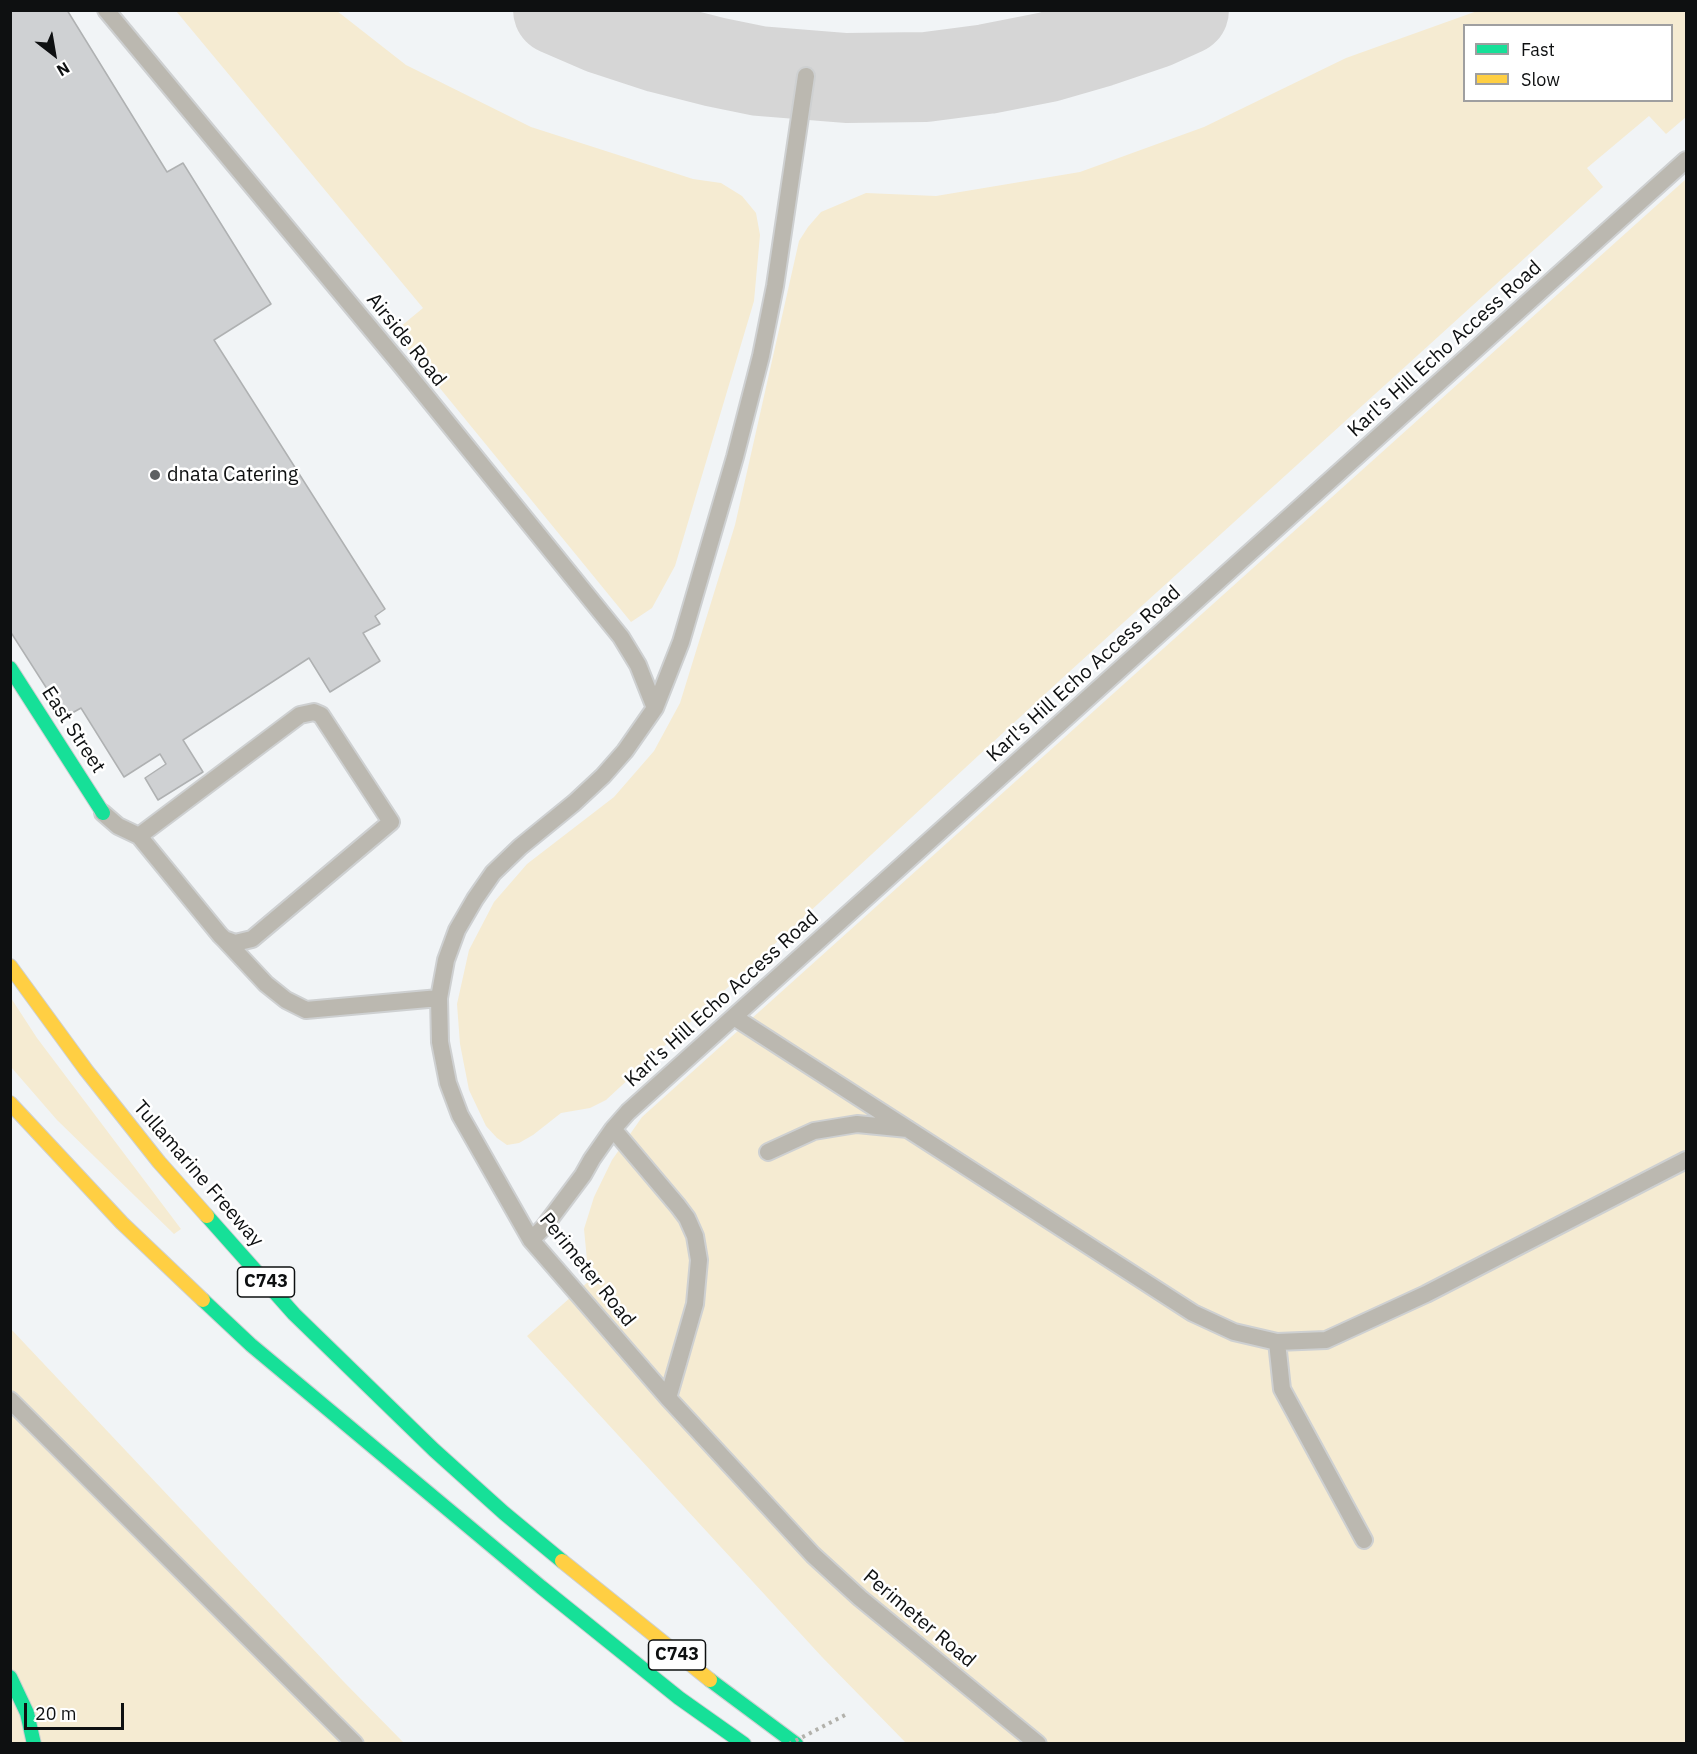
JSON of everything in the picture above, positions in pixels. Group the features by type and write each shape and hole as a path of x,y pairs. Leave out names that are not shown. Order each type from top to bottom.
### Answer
{"main road":[{"name":"East Street","path":"10,668 103,813"},
{"name":"Tullamarine Freeway","path":"10,966 86,1070 159,1162 294,1314 434,1450 504,1513 676,1654 796,1743"},
{"name":"C743","path":"10,1103 122,1223 251,1345 541,1587 680,1698 744,1743"},
{"path":"10,1677 27,1713 34,1743"}],"lane":[{"name":"Airside Road","path":"106,10 400,364 614,628 638,665 655,708"},
{"name":"Perimeter Road","path":"806,76 775,286 761,356 732,467 681,642 655,708 625,751 603,776 493,873 474,899 457,930 446,960 439,998 440,1042 448,1083 460,1115 531,1240 668,1398 813,1556 860,1598 1038,1743"},
{"name":"Karl's Hill Echo Access Road","path":"531,1240 544,1227 583,1175 613,1129 628,1112 1686,160"},
{"path":"140,836 300,715 314,712 321,715 391,822 252,939 235,943 224,939"},
{"path":"103,813 117,826 140,836 224,939 267,984 286,1000 306,1010 439,998"},
{"path":"734,1017 1193,1313 1234,1332 1277,1342 1326,1340 1426,1294 1686,1160"},
{"path":"768,1152 814,1131 857,1124 909,1129"},
{"path":"613,1129 682,1212 695,1236 699,1260 695,1304 668,1398"},
{"path":"1277,1342 1282,1389 1364,1540"},
{"path":"10,1400 355,1743"}],"path":[{"path":"789,1743 847,1714"}],"shaded area":[{"path":"1480,10 1686,11 1686,117 1666,134 1649,116 1587,168 1603,187 1058,682 606,1100 590,1108 561,1113 533,1135 519,1143 507,1145 486,1126 469,1090 460,1044 457,1004 469,950 494,902 527,864 614,797 654,751 680,703 735,525 799,241 808,227 821,212 866,193 936,196 1080,172 1204,127 1346,58"},
{"path":"176,11 337,11 406,65 531,127 693,179 721,183 742,196 756,213 760,235 754,301 675,566 652,608 631,622 394,332 423,308"},
{"path":"1686,179 1686,1743 906,1743 822,1657 527,1336 589,1281 584,1229 594,1197 612,1160 642,1117"},
{"path":"11,998 37,1038 181,1229 174,1234 57,1120 11,1067"},
{"path":"10,1328 344,1682 404,1743 11,1743"}],"building":[{"name":"dnata Catering","path":"10,10 67,10 167,172 183,163 271,304 214,340 385,609 375,616 380,624 363,633 380,661 330,692 309,658 183,740 203,772 158,800 145,778 166,764 160,754 124,777 81,708 65,717 10,631"}],"taxiway":[{"path":"558,10 602,29 660,48 715,62 759,71 846,78 926,77 987,69 1048,57 1153,24 1184,10"}],"traffic: fast":[{"path":"10,668 103,813"},
{"path":"207,1216 294,1314 434,1450 562,1561"},
{"path":"203,1300 251,1345 541,1587"},
{"path":"541,1587 679,1698 744,1744"},
{"path":"10,1677 27,1713 34,1744"},
{"path":"710,1680 796,1744"}],"traffic: slow":[{"path":"10,966 86,1070 159,1162 207,1216"},
{"path":"10,1103 122,1223 203,1300"},
{"path":"562,1561 710,1680"}],"place":[{"name":"dnata Catering","path":"155,475"}]}
